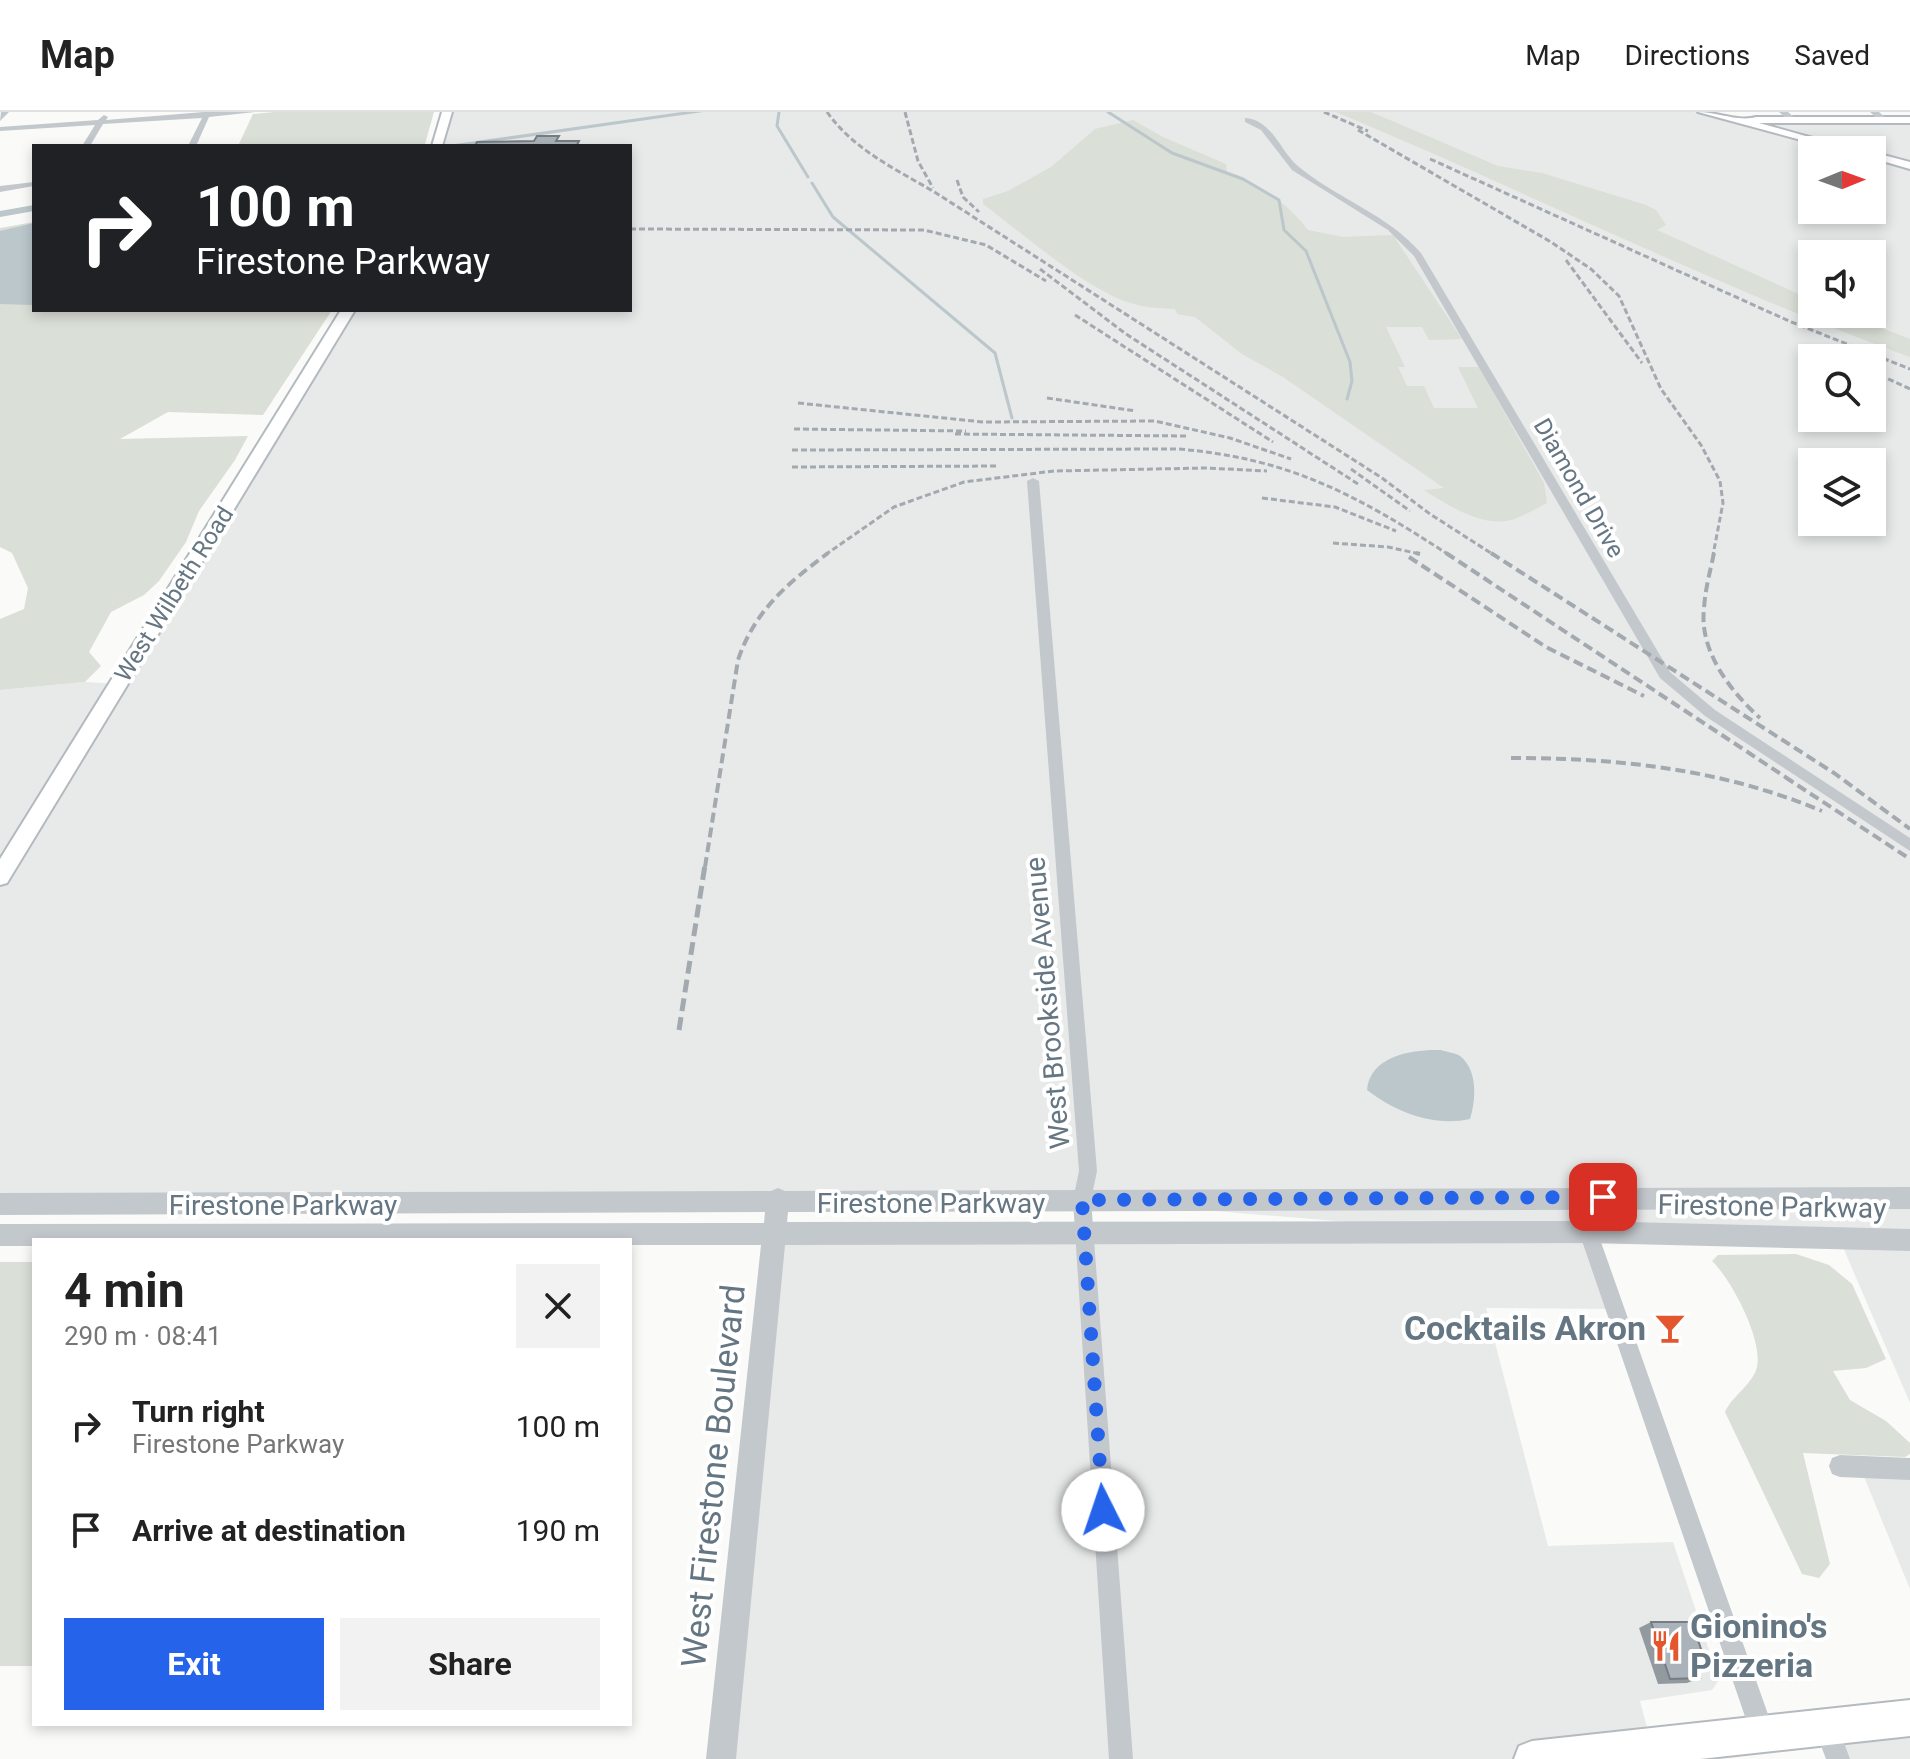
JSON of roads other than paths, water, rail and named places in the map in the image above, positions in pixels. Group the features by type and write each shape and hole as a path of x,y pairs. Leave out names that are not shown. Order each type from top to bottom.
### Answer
{"main road":[{"path":"438,142 447,112"},
{"path":"1703,112 1798,136"},
{"path":"1746,123 1788,116 1910,120"},
{"path":"1886,159 1910,166"},
{"name":"West Wilbeth Road","path":"0,877 347,312"},
{"path":"1532,1759 1763,1734 1832,1743 1910,1718"}],"street":[{"path":"0,119 5,112"},
{"path":"87,144 107,112"},
{"path":"0,129 251,112"},
{"path":"1874,112 1884,120"},
{"path":"193,144 207,114"},
{"name":"Diamond Drive","path":"1248,120 1266,128 1283,155 1299,171 1381,221 1418,255 1665,675 1710,713 1910,845"},
{"path":"0,189 32,184"},
{"name":"West Brookside Avenue","path":"1033,481 1088,1171 1082,1200 1121,1759"},
{"path":"1576,1197 1763,1734"},
{"name":"Firestone Parkway","path":"0,1204 778,1199 1910,1198"},
{"name":"West Firestone Boulevard","path":"721,1759 778,1199"},
{"name":"Firestone Parkway","path":"0,1235 1588,1232 1910,1240"},
{"path":"1840,1466 1910,1469"}],"waterway":[{"path":"460,144 699,112"},
{"path":"779,112 777,126 808,177"},
{"path":"1108,112 1172,153 1243,179 1279,200 1284,230 1306,251 1350,362 1352,381 1347,399"},
{"path":"812,183 833,217 995,353 1012,418"},
{"path":"0,214 32,208"}],"railway":[{"path":"827,112 850,138 877,158 1382,478 1430,514 1494,555"},
{"path":"905,112 918,161 933,188"},
{"path":"1324,112 1368,131"},
{"path":"1358,130 1551,242 1591,269 1619,296 1661,389 1701,445 1720,481 1723,503 1713,555"},
{"path":"1430,159 1789,321 1910,369"},
{"path":"957,180 963,197 979,212"},
{"path":"632,229 924,230 986,245 1046,281"},
{"path":"1566,260 1642,363"},
{"path":"1040,269 1126,334 1358,484"},
{"path":"1075,315 1273,442"},
{"path":"1886,378 1910,389"},
{"path":"1047,398 1136,411"},
{"path":"798,403 983,422 1155,421 1230,438 1291,459"},
{"path":"794,429 966,431"},
{"path":"955,434 1187,436"},
{"path":"792,450 1178,449 1218,454 1254,461 1321,483 1383,514 1449,555"},
{"path":"792,467 999,466"},
{"path":"825,555 894,507 964,482 1054,471 1206,468 1267,471"},
{"path":"1351,469 1410,511"},
{"path":"1262,498 1335,507 1396,531"},
{"path":"1333,543 1388,547 1420,554 1416,553"},
{"path":"705,867 738,660 745,642 774,599 828,553"},
{"path":"1446,553 1793,782"},
{"path":"1491,553 1834,773 1910,829"},
{"path":"1714,553 1705,602 1707,640 1719,670 1738,696 1760,718"},
{"path":"1409,557 1546,647 1644,696"},
{"path":"1511,758 1591,760 1670,769 1746,785 1822,811"},
{"path":"1785,777 1910,859"},
{"path":"679,1030 705,865"}],"place":[{"name":"Cocktails Akron","path":"1670,1328"},
{"name":"Gionino's Pizzeria","path":"1666,1646"}]}
